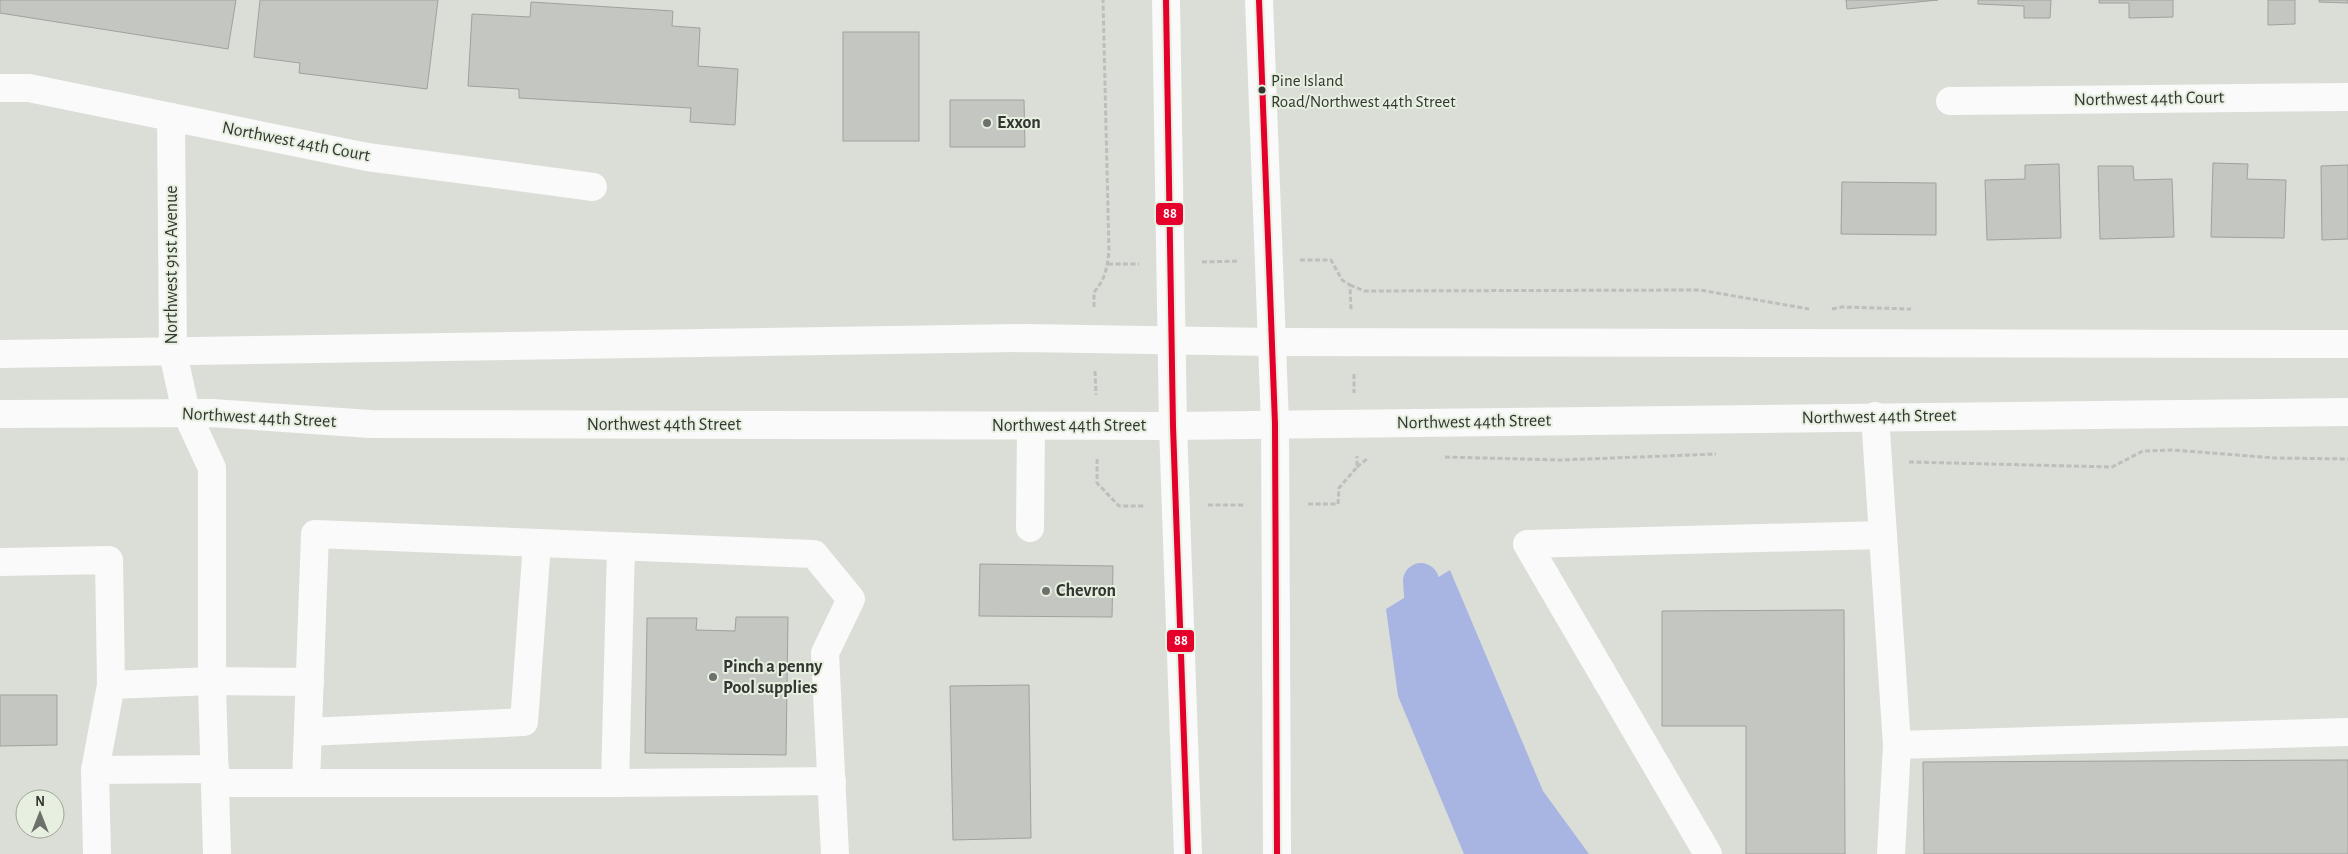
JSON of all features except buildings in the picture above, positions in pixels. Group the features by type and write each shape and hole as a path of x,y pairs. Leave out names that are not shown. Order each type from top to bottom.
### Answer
{"street":[{"path":"1166,0 1173,426 1188,854"},
{"path":"1259,0 1275,424 1277,854"},
{"path":"0,79 29,88"},
{"name":"Northwest 44th Court","path":"0,88 29,88 367,157 593,187"},
{"name":"Northwest 44th Court","path":"1950,101 2348,97"},
{"name":"Northwest 91st Avenue","path":"171,117 173,353 186,412 212,468 212,681 217,854"},
{"path":"0,354 173,353 894,339 1095,339 1271,342 2348,344"},
{"name":"Northwest 44th Street","path":"0,414 186,412 370,424 1173,426 1875,416 2348,412"},
{"path":"1875,416 1898,745 1891,854"},
{"path":"1030,528 1031,426"},
{"path":"306,783 315,534 814,554 850,599 825,653 835,854"},
{"path":"1708,854 1527,544 1883,536"},
{"path":"308,732 524,722 537,543"},
{"path":"615,783 621,546"},
{"path":"0,562 109,560 111,685 95,770 97,854"},
{"path":"111,685 212,681 310,682"},
{"path":"1898,745 2348,732"},
{"path":"95,770 306,783 832,781"}],"path":[{"path":"1103,0 1109,244 1108,264 1101,284 1094,292 1097,483 1119,506 1338,504 1339,488 1357,467 1350,285"},
{"path":"1108,264 1331,260 1342,280 1364,290 1700,290 1815,310"},
{"path":"1824,311 1842,307 1918,309"}],"water":[{"path":"1450,570 1543,791 1589,854 1464,854 1398,696 1386,609"}],"waterway":[{"path":"1421,581 1425,636"}],"transit line":[{"name":"88","path":"1166,0 1173,426 1188,854"},
{"name":"88","path":"1259,0 1275,424 1277,854"}],"place":[{"name":"Pine Island Road/Northwest 44th Street","path":"1262,90"},
{"name":"Exxon","path":"987,123"},
{"name":"Chevron","path":"1046,591"},
{"name":"Pinch a penny Pool supplies","path":"713,677"}]}
